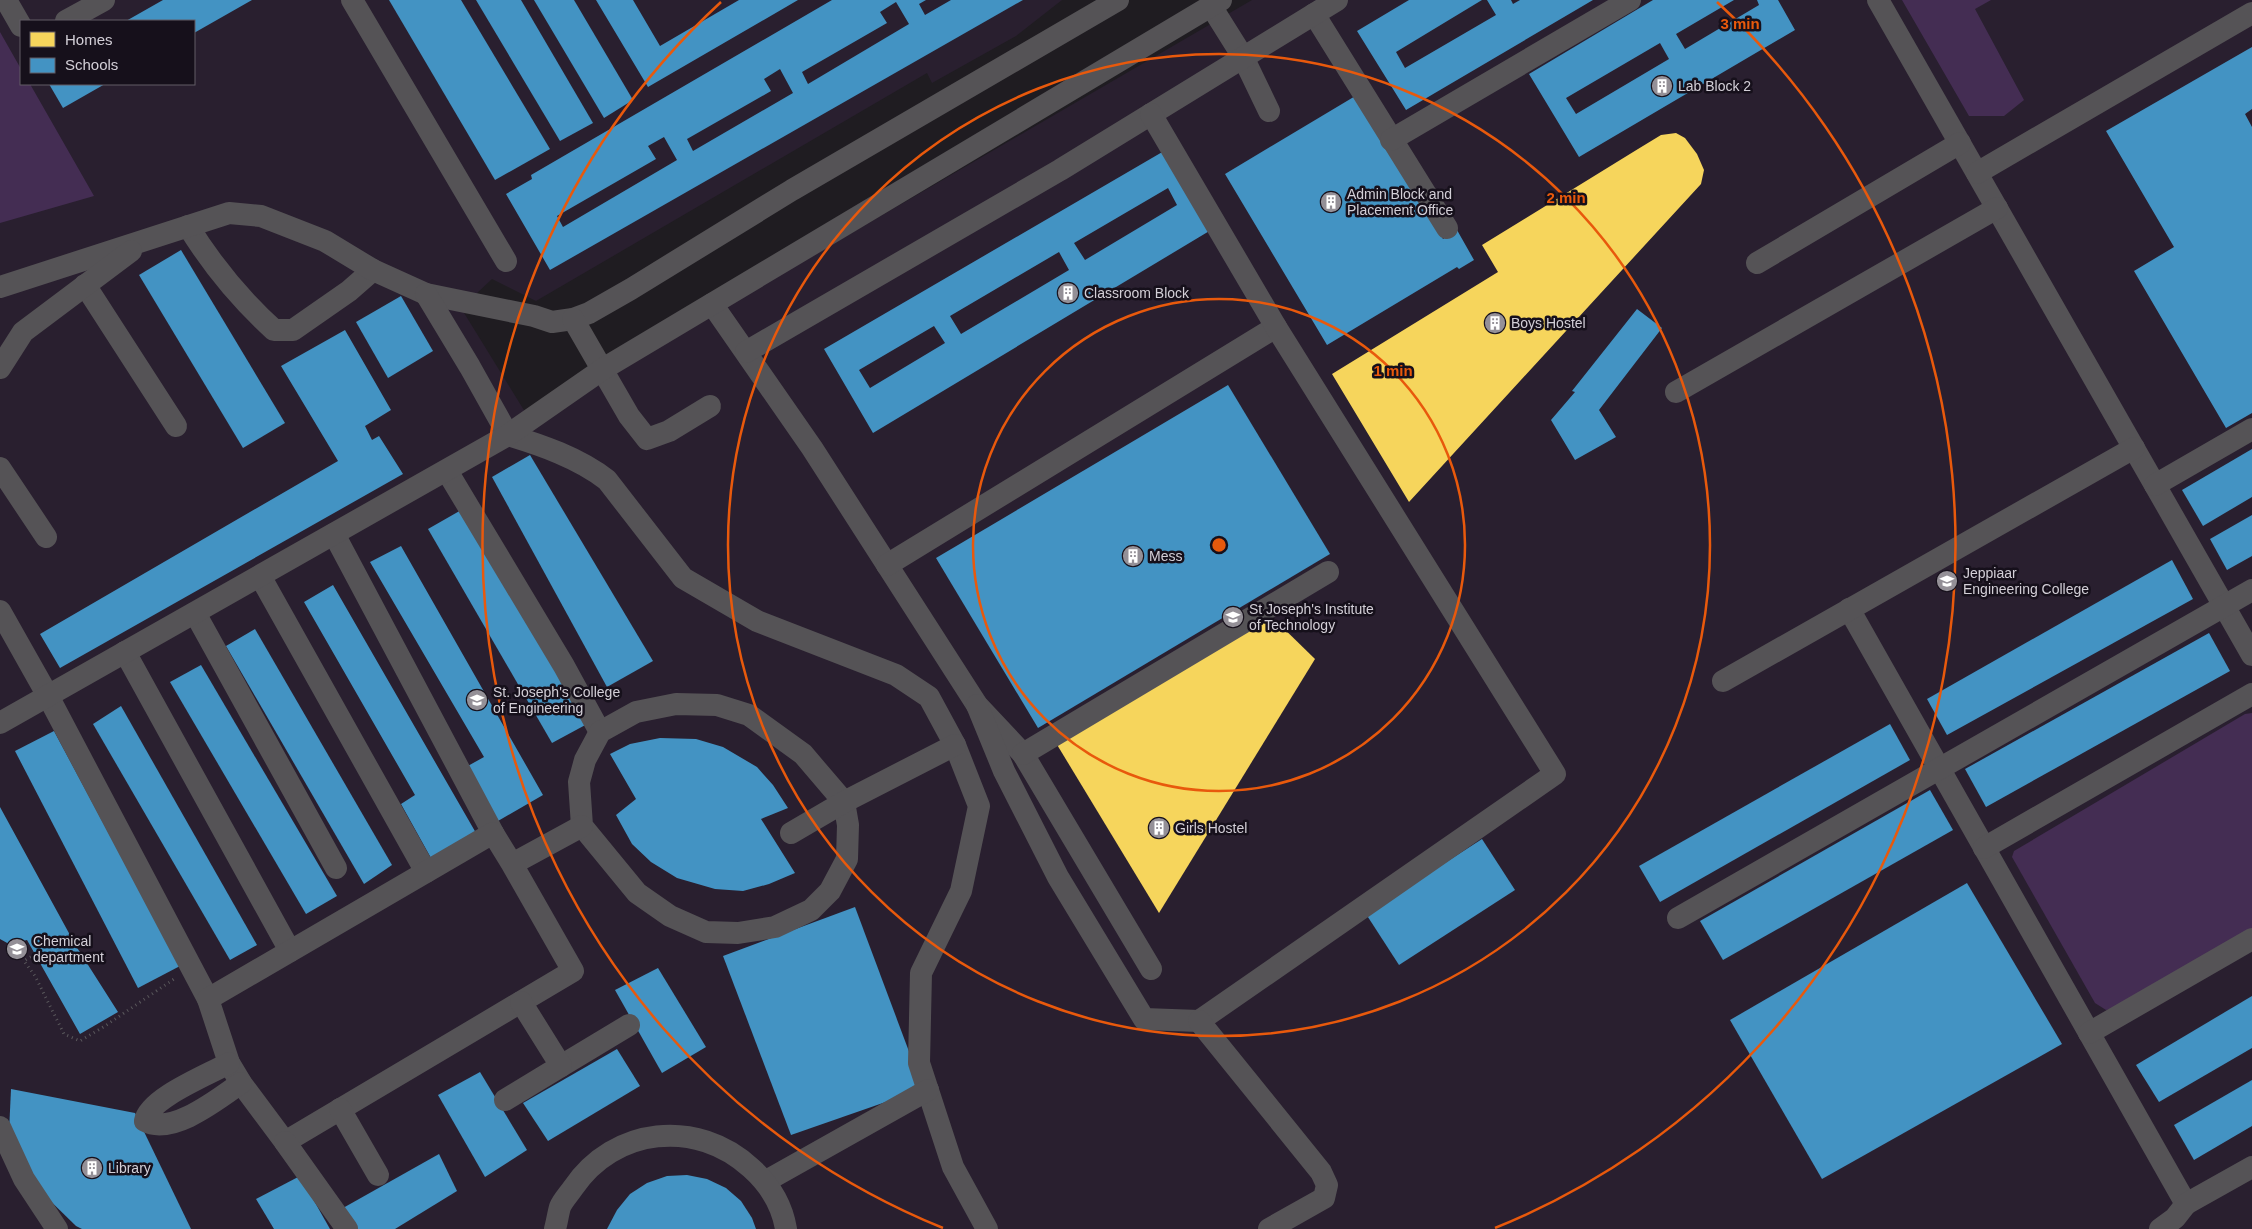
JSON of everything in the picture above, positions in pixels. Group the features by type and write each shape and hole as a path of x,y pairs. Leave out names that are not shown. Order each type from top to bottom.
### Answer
{"lane":[{"path":"6,0 20,24"},
{"path":"68,20 104,0"},
{"path":"352,0 506,261"},
{"path":"0,288 230,213 261,216 326,241 374,270 426,294 534,316 552,322 573,319 589,313 631,289 792,190 1118,0"},
{"path":"746,352 1051,175 1338,0"},
{"path":"1391,140 1630,0"},
{"path":"1878,0 2252,655"},
{"path":"0,723 508,435 603,369 1216,3 1244,56 1269,111"},
{"path":"1977,173 2252,13"},
{"path":"1314,14 1447,228"},
{"path":"977,705 1004,771 1058,876 1144,1019 1199,1021 1555,774 1276,327 1151,114"},
{"path":"1757,262 1960,143"},
{"path":"1676,392 1997,208"},
{"path":"188,226 202,248 245,304 274,330 292,330 350,291 374,270"},
{"path":"0,368 24,332 146,240"},
{"path":"85,285 176,426"},
{"path":"426,294 508,435 539,444 597,473 607,480 683,578 757,621 896,675 929,697 955,745 979,806 961,891 921,973 919,1063 953,1167 987,1229"},
{"path":"712,304 812,448 977,705 1023,754 1151,970"},
{"path":"573,319 629,416 647,439 669,431 710,406"},
{"path":"887,565 1276,327"},
{"path":"2156,485 2252,429"},
{"path":"1723,681 2134,448"},
{"path":"0,468 46,537"},
{"path":"447,471 559,658 600,732"},
{"path":"285,1142 573,971 493,833 334,534"},
{"path":"1023,754 1328,572"},
{"path":"260,576 426,872"},
{"path":"1678,918 2252,590"},
{"path":"1849,609 2186,1204"},
{"path":"0,611 48,696 204,992 230,1063 241,1084 348,1229"},
{"path":"195,613 336,868"},
{"path":"125,652 290,951"},
{"path":"1984,848 2252,694"},
{"path":"676,704 717,706 749,715 803,754 844,802 848,825 846,859 830,891 812,910 774,927 738,933 706,932 670,916 638,893 582,826 579,782 585,760 600,732 636,712 676,704"},
{"path":"791,833 844,802 955,745"},
{"path":"512,864 582,826"},
{"path":"204,992 290,951 493,833"},
{"path":"2089,1033 2252,939"},
{"path":"521,1002 561,1066"},
{"path":"1199,1021 1321,1172 1327,1185 1324,1198 1269,1229"},
{"path":"504,1100 629,1025"},
{"path":"230,1063 158,1102 146,1113 145,1121 153,1126 171,1125 209,1105 241,1084"},
{"path":"766,1181 928,1090"},
{"path":"340,1109 378,1175"},
{"path":"0,1127 24,1179 57,1229"},
{"path":"555,1229 560,1206 584,1172 617,1147 656,1136 698,1138 735,1154 766,1181 784,1215 786,1229"},
{"path":"2160,1229 2174,1218 2186,1204 2250,1172"}],"path":[{"path":"35,954 24,961 35,976 64,1034 80,1041 184,974 204,992"}],"shaded area":[{"path":"0,0 1062,0 1016,36 932,83 927,73 536,301 492,279 461,308 530,420 1252,0 2252,0 2252,1229 0,1229"},
{"path":"1902,0 1991,0 1975,9 2024,100 2004,116 1969,116"},
{"path":"0,32 20,67 20,85 31,85 94,196 0,223"},
{"path":"2252,713 2252,930 2114,1009 2106,1010 2095,1003 2012,857 2014,851 2245,714"}],"building: Homes":[{"name":"Boys Hostel","path":"1676,133 1685,138 1697,154 1704,170 1701,184 1409,502 1332,374 1498,272 1482,245 1661,135"},
{"name":"Girls Hostel","path":"1272,617 1315,659 1159,913 1056,743"}],"building: Schools":[{"path":"163,0 252,0 195,32 195,20 128,20"},
{"path":"389,0 461,0 550,149 495,180"},
{"path":"476,0 521,0 593,123 560,141"},
{"path":"534,0 574,0 633,100 604,118"},
{"path":"596,0 633,0 660,46 739,0 798,0 648,87"},
{"path":"832,0 926,0 919,4 925,15 951,0 1023,0 550,270 506,194 532,179 531,175","holes":["896,2 909,24 808,84 802,72 887,23 880,12","780,69 793,93 693,151 687,139 771,91 764,79","664,137 677,160 563,227 557,216 656,159 648,146"]},
{"path":"1409,0 1482,0 1396,52 1405,68 1496,15 1487,0 1511,0 1513,4 1520,0 1593,0 1406,110 1357,31"},
{"name":"Lab Block 2","path":"1653,0 1734,0 1676,34 1685,49 1759,5 1757,0 1778,0 1795,30 1579,157 1529,74","holes":["1660,43 1669,59 1576,114 1566,98"]},
{"path":"2252,47 2252,109 2245,114 2252,127 2252,413 2226,428 2134,271 2174,247 2106,131"},
{"path":"50,85 103,85 63,108"},
{"name":"Admin Block and Placement Office","path":"1357,95 1443,239 1457,230 1474,260 1459,269 1457,267 1327,345 1225,174"},
{"name":"Classroom Block","path":"1164,151 1211,230 873,433 824,349","holes":["1168,188 1177,205 1085,260 1074,243","1059,252 1069,270 961,334 950,316","934,326 945,343 870,388 859,370"]},
{"path":"181,250 285,423 243,448 139,275"},
{"path":"401,296 433,351 388,378 356,322"},
{"path":"1637,309 1662,328 1599,410 1616,437 1575,460 1551,420 1575,392 1572,391"},
{"path":"345,330 391,410 365,426 372,440 379,436 403,474 60,668 40,634 338,461 281,366"},
{"name":"Mess","path":"1228,385 1330,554 1038,728 936,558"},
{"path":"2252,449 2252,497 2203,526 2182,490"},
{"path":"530,455 653,661 607,687 492,477"},
{"path":"463,509 589,723 552,743 428,529"},
{"path":"2252,515 2252,556 2227,570 2210,539"},
{"path":"401,546 543,795 498,821 466,767 484,757 370,562"},
{"path":"2172,560 2193,599 1947,735 1927,699"},
{"path":"333,585 476,833 431,858 401,804 415,795 304,602"},
{"path":"255,629 392,865 364,884 226,646"},
{"path":"2209,633 2230,671 1986,807 1965,769"},
{"path":"201,665 337,896 306,914 170,682"},
{"path":"121,706 257,945 230,960 93,724"},
{"path":"1890,724 1910,760 1660,902 1639,866"},
{"path":"54,731 180,966 138,988 15,751"},
{"path":"660,738 696,739 723,747 757,767 773,785 788,808 761,819 795,873 769,884 743,891 715,889 677,878 651,862 632,844 616,815 636,799 610,754 630,744"},
{"path":"1930,790 1953,830 1723,960 1700,921"},
{"path":"0,807 76,946 118,1012 80,1034 27,940 9,944 0,939"},
{"path":"1482,839 1515,890 1399,965 1366,914"},
{"path":"1967,883 2062,1044 1822,1179 1730,1020"},
{"path":"855,907 923,1089 791,1135 723,956"},
{"path":"658,968 706,1047 662,1073 615,990"},
{"path":"2252,996 2252,1048 2159,1102 2136,1065"},
{"path":"617,1049 640,1086 548,1141 523,1103"},
{"path":"480,1072 527,1150 485,1177 438,1095"},
{"path":"2252,1080 2252,1126 2194,1160 2174,1125"},
{"name":"Library","path":"11,1089 135,1113 191,1229 82,1229 76,1226 31,1182 9,1132"},
{"path":"439,1154 457,1191 395,1229 358,1229 343,1208"},
{"path":"687,1175 707,1179 726,1188 741,1201 752,1218 756,1229 607,1229 617,1210 630,1194 647,1183 667,1176"},
{"path":"300,1176 330,1229 274,1229 256,1199"}],"place":[{"name":"Lab Block 2","path":"1662,86"},
{"name":"Admin Block and Placement Office","path":"1331,202"},
{"name":"Classroom Block","path":"1068,293"},
{"name":"Boys Hostel","path":"1495,323"},
{"name":"Mess","path":"1133,556"},
{"name":"Jeppiaar Engineering College","path":"1947,581"},
{"name":"St Joseph's Institute of Technology","path":"1233,617"},
{"name":"St. Joseph's College of Engineering","path":"477,700"},
{"name":"Girls Hostel","path":"1159,828"},
{"name":"Chemical department","path":"17,949"},
{"name":"Library","path":"92,1168"}]}
